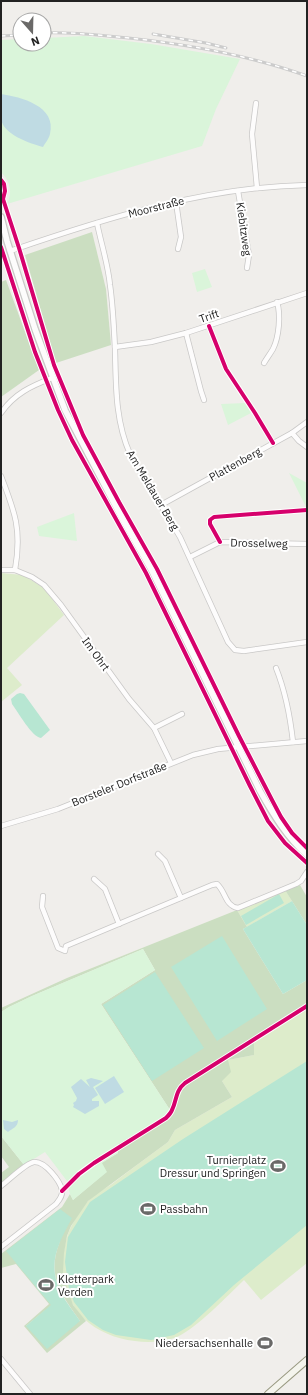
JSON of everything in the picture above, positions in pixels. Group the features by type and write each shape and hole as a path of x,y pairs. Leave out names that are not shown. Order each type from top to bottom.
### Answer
{"main road":[{"path":"268,1394 307,1360"}],"street":[{"path":"256,103 252,134 257,188"},
{"name":"Moorstraße","path":"10,251 97,223 176,202 257,188 307,185"},
{"name":"Kiebitzweg","path":"238,191 249,255 247,268"},
{"path":"176,202 181,237 178,249"},
{"path":"1,217 10,251 35,329 52,378 73,427 152,571 260,791 276,819 296,845 307,855"},
{"name":"Am Meldauer Berg","path":"97,223 110,284 115,347 116,399 125,442 130,454 180,537 231,647 235,650 244,651 307,642"},
{"path":"1,228 7,240"},
{"name":"Trift","path":"115,347 151,342 186,333 307,293"},
{"path":"264,363 274,348 280,316 277,302"},
{"path":"186,333 204,400"},
{"path":"1,413 18,394 52,378"},
{"name":"Plattenberg","path":"161,505 292,433 307,422"},
{"path":"292,433 298,441 307,447"},
{"path":"1,476 11,502 18,530 14,570"},
{"name":"Drosselweg","path":"190,557 220,542 307,544"},
{"name":"Im Ohrt","path":"1,570 14,570 32,577 44,585 129,700 154,728 172,763"},
{"path":"276,668 288,702 293,742"},
{"path":"154,728 182,714"},
{"name":"Borsteler Dorfstraße","path":"1,826 58,808 172,763 205,752 307,740"},
{"path":"158,854 165,862 181,898"},
{"path":"43,896 42,907 58,948 65,951 66,946 212,885 217,884 228,903 233,907 238,908 296,884 301,881 307,872"},
{"path":"94,879 105,889 119,924"},
{"path":"1,1186 28,1165 33,1162 38,1162 50,1170 62,1191 61,1198 56,1204 1,1247"},
{"path":"1,1358 30,1394"}],"green space":[{"path":"84,36 151,44 240,59 216,109 202,146 7,204 10,195 10,187 7,179 1,172 1,40 12,39 12,52 52,52 52,38"},
{"path":"92,232 106,289 111,345 56,363 25,255"},
{"path":"205,269 212,287 197,292 192,273"},
{"path":"6,280 39,370 1,397 1,282"},
{"path":"246,403 251,413 228,425 221,404"},
{"path":"289,473 307,483 307,509"},
{"path":"74,513 77,541 39,536 37,527"},
{"path":"1,573 23,575 44,588 64,615 7,668 22,685 1,702"},
{"path":"20,693 24,694 50,730 41,738 37,737 29,729 12,704 11,699"},
{"path":"300,885 307,897 307,925 285,890"},
{"path":"285,890 292,901 247,927 237,910"},
{"path":"279,894 284,903 246,925 241,916"},
{"path":"292,901 307,925 307,980 283,994 243,929"},
{"path":"237,910 247,927 243,929 283,994 307,980 307,1010 254,1042 254,1055 228,1060 231,1072 222,1081 232,1097 175,1130 168,1142 88,1201 71,1226 67,1236 63,1272 73,1305 86,1321 47,1353 24,1326 49,1304 16,1264 1,1268 1,1254 62,1207 70,1194 73,1200 106,1172 101,1163 118,1153 118,1144 165,1116 170,1110 101,1004 155,970 143,949 32,996 1,1012 1,1008 67,978","holes":["60,1241 56,1253 55,1275 58,1284 67,1302 80,1321 26,1326 52,1305 7,1251"]},
{"path":"222,936 267,1009 217,1041 171,967"},
{"path":"143,949 155,970 101,1004 170,1110 165,1116 118,1144 118,1153 102,1163 107,1172 73,1200 67,1181 45,1152 24,1165 1,1136 1,1012 32,996"},
{"path":"155,972 204,1048 152,1081 103,1005"},
{"path":"307,1010 307,1263 261,1300 244,1280 194,1327 172,1339 156,1342 135,1341 119,1338 105,1333 92,1325 81,1316 73,1305 63,1276 63,1260 67,1239 71,1227 80,1211 92,1197 168,1142 175,1130 232,1097 222,1081 228,1060 254,1055 254,1042"},
{"path":"307,1061 307,1225 234,1285 191,1325 174,1335 151,1340 116,1335 103,1330 88,1320 74,1302 69,1289 65,1262 68,1237 90,1202 183,1139"},
{"path":"1,1136 24,1165 1,1183 1,1173 9,1167 1,1156"},
{"name":"Kletterpark Verden","path":"60,1209 72,1218 56,1253 56,1281 62,1295 80,1321 47,1349 26,1326 51,1305 6,1251"}],"water":[{"path":"1,94 18,98 36,105 48,116 51,124 50,134 43,147 18,138 3,125 1,119"},
{"path":"114,1076 124,1092 105,1104 95,1088"},
{"path":"91,1078 103,1081 93,1087 98,1095 92,1099 92,1101 99,1101 99,1106 85,1114 73,1107 73,1103 77,1098 71,1087 81,1079 90,1087 86,1080"},
{"path":"3,1120 12,1122 18,1120 18,1122 16,1126 8,1132 4,1129"}],"railway":[{"path":"52,33 133,38 184,45 258,61 307,76"},
{"path":"153,34 226,48"},
{"path":"1,36 12,35"}],"cycle path":[{"path":"1,180 4,184 5,191 3,199 54,365 83,435 157,569 239,736 281,817 292,833 307,848"},
{"path":"1,247 35,352 58,410 72,440 146,573 268,821 285,843 307,863"},
{"path":"209,326 226,369 273,443"},
{"path":"220,542 210,524 210,520 214,517 307,510"},
{"path":"62,1191 79,1174 94,1163 166,1118 172,1111 179,1089 185,1083 307,1006"}],"place":[{"name":"Turnierplatz Dressur und Springen","path":"278,1166"},
{"name":"Passbahn","path":"148,1209"},
{"name":"Kletterpark Verden","path":"46,1285"},
{"name":"Niedersachsenhalle","path":"265,1343"}]}
